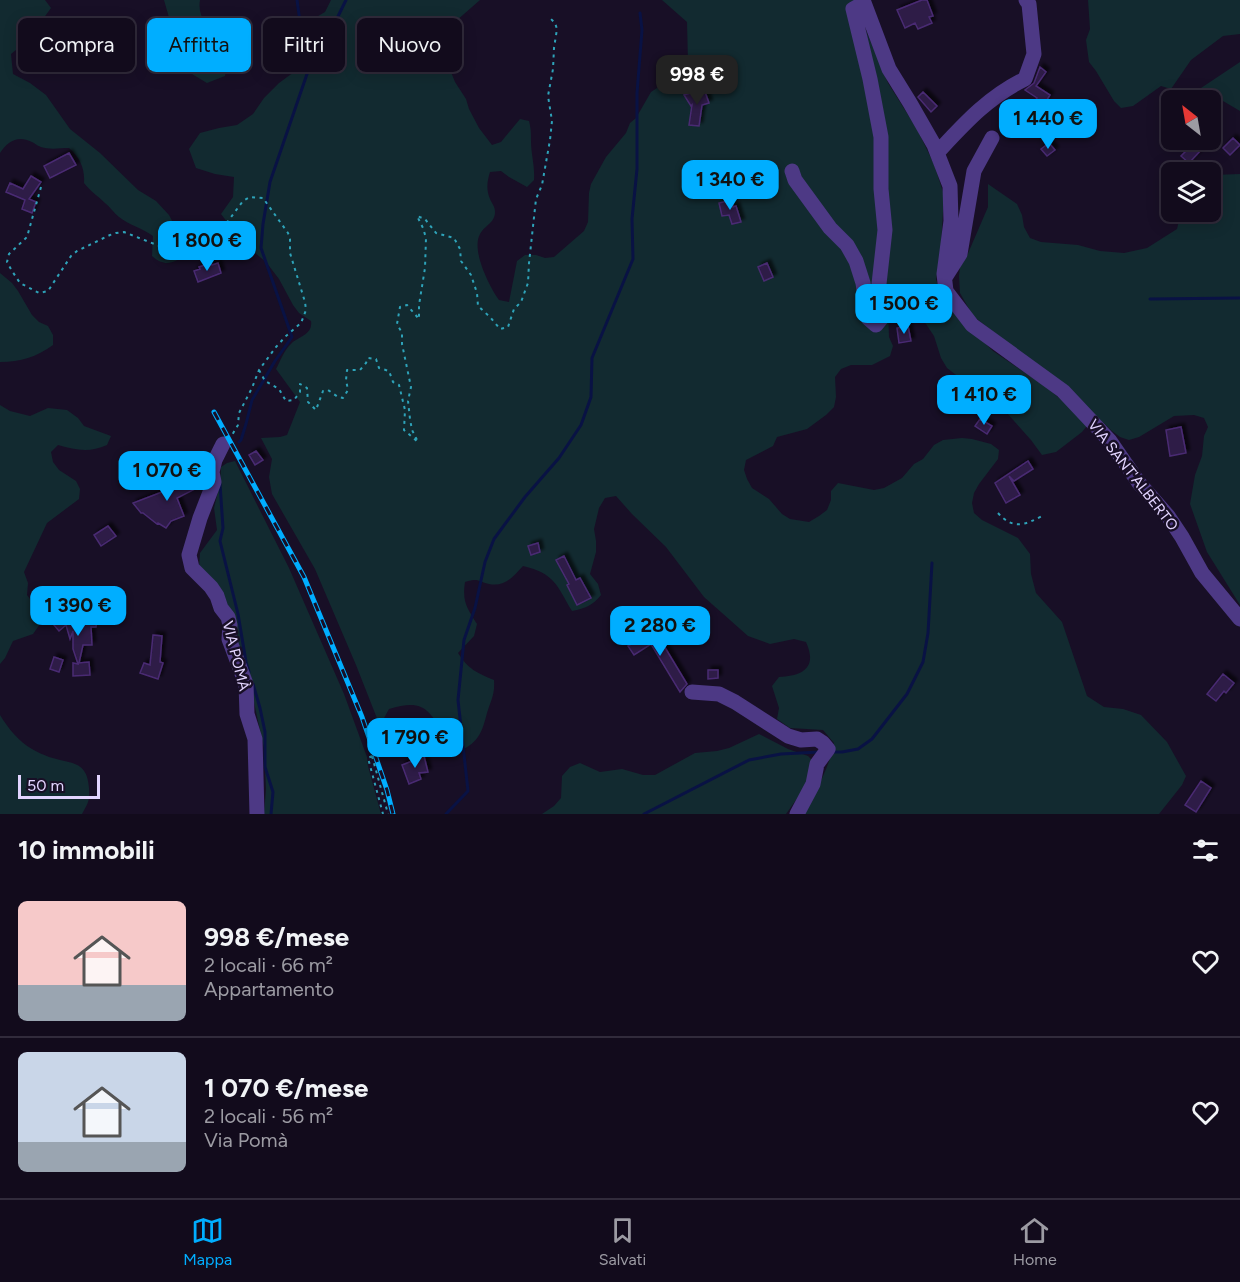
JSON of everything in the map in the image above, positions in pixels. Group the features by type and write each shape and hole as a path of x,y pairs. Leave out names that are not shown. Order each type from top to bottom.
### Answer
{"street":[{"path":"937,153 974,113 1007,88 1025,79 1034,54 1029,4 1026,0"},
{"path":"792,171 795,180 830,228 847,245 856,261 863,283 868,318 876,325 881,319 878,302 885,230 881,189 881,137 853,9 863,2 889,69 934,145 950,186 951,221 944,278"},
{"path":"944,278 960,254 974,171 992,138"},
{"name":"VIA SANT'ALBERTO","path":"944,278 946,291 972,325 1063,391 1110,441 1139,483 1168,516 1202,573 1240,619"},
{"name":"VIA POMÀ","path":"223,444 214,460 212,472 214,482 189,555 192,568 211,587 228,617 229,639 246,684 247,714 255,739 257,814"},
{"path":"692,692 718,694 735,702 788,736 801,740 817,739 823,743 828,749 818,764 813,784 796,814"}],"path":[{"path":"258,370 265,381 279,389 285,401 294,400 300,392 300,384 307,388 309,402 316,410 323,391 328,390 343,398 348,390 347,370 360,370 368,358 376,359 379,368 389,371 393,382 399,385 405,410 404,430 418,442 410,419 408,401 411,387 402,333 397,324 400,307 407,305 419,319 426,238 417,216 425,219 436,233 454,238 460,249 461,261 471,275 477,293 478,306 500,329 508,327 514,309 521,302 528,283 536,199 542,185 550,140 552,121 548,96 554,69 557,29 549,17"},
{"path":"41,187 27,237 9,254 7,261 21,282 39,293 48,291 77,251 116,232 124,232 189,258 209,254 220,232 243,201 250,197 263,198 288,233 290,253 304,294 306,310 301,323 281,342 258,370 239,413 238,425 223,444"},
{"path":"998,513 1009,523 1020,525 1042,516"},
{"path":"383,814 369,758 372,756 387,814"}],"green space":[{"path":"0,0 45,0 51,8 44,18 18,18 18,48 11,54 13,74 46,95 70,129 100,153 138,190 156,201 169,215 178,232 193,243 194,247 174,262 164,263 152,256 153,236 119,217 89,189 84,183 81,164 69,148 44,148 27,140 18,139 6,145 0,153"},
{"path":"164,0 200,0 203,18 169,18"},
{"path":"331,0 480,0 459,18 357,18 357,72 451,72 479,128 492,145 501,142 520,119 529,121 534,180 527,187 501,171 490,172 487,189 495,216 484,228 478,241 479,258 491,286 499,300 509,302 517,261 525,255 554,257 584,231 588,222 591,184 606,157 626,133 651,92 684,70 688,62 687,22 662,0 856,0 864,26 888,83 917,129 934,164 944,195 936,280 948,307 993,351 1046,387 1070,407 1087,426 1056,452 1042,455 1007,413 971,394 960,378 947,368 934,336 918,312 888,306 889,337 893,346 890,356 872,365 851,365 841,369 835,377 834,407 807,429 777,437 773,446 746,460 744,470 747,479 752,488 769,499 782,514 790,519 809,522 827,510 831,500 831,491 838,483 874,490 884,488 902,478 914,464 923,459 934,445 943,440 972,439 991,444 999,450 998,459 974,493 972,503 974,513 982,520 1018,538 1030,554 1031,574 1036,593 1062,622 1087,696 1104,707 1123,709 1141,715 1167,742 1186,776 1182,785 1159,814 802,814 821,780 834,743 823,730 790,728 777,719 779,708 772,686 779,677 795,675 806,669 810,658 806,642 794,639 770,644 748,636 704,597 666,547 616,496 605,498 599,508 594,529 596,552 590,574 598,584 601,595 588,606 572,611 553,581 534,569 523,566 504,583 495,585 475,580 465,582 466,604 477,624 474,636 458,653 473,670 494,680 492,697 476,740 460,751 454,748 448,744 429,713 423,708 409,705 389,709 383,720 382,731 315,569 272,494 269,477 272,459 261,438 287,435 300,402 276,369 284,353 294,341 310,329 311,321 299,313 266,262 243,243 221,214 233,197 234,177 196,168 189,149 200,133 237,125 253,114 264,98 294,72 345,72 345,18 315,18 325,12"},
{"path":"1088,0 1240,0 1240,34 1223,36 1191,60 1171,89 1161,86 1133,106 1121,108 1089,62 1086,40 1090,29"},
{"path":"1240,62 1240,111 1221,101 1221,90 1198,90"},
{"path":"189,72 226,72 225,76 207,83"},
{"path":"1240,174 1240,605 1207,552 1190,504 1195,475 1202,456 1204,436 1208,427 1204,418 1194,415 1174,416 1139,437 1129,440 1120,437 1068,389 973,316 960,293 959,276 960,267 988,207 988,184 1017,204 1030,238 1041,242 1078,245 1100,251 1124,253 1147,248 1177,229 1179,222 1221,222 1221,175"},
{"path":"0,273 12,283 32,315 39,322 48,326 53,335 53,345 28,358 0,362"},
{"path":"0,405 10,411 30,416 48,408 67,410 84,426 111,436 107,445 100,448 82,450 58,445 51,452 53,462 59,470 76,481 80,489 79,499 47,523 24,572 28,583 27,595 33,603 49,614 33,634 13,641 0,664"},
{"path":"235,461 289,568 344,694 367,757 381,814 264,814 266,789 264,748 248,675 199,567 200,553 217,530 214,508 221,467"},
{"path":"0,715 14,734 27,746 49,757 76,765 85,772 89,792 88,802 82,814 0,814"},
{"path":"759,734 788,749 808,756 813,761 808,783 786,814 542,814 561,798 562,776 570,767 580,763 600,772 622,769 643,775 655,775 695,753 729,748"}],"building":[{"path":"927,0 933,16 929,17 932,23 918,29 915,23 905,28 897,10"},
{"path":"1040,67 1046,72 1036,86 1050,95 1042,108 1034,103 1037,98 1025,90 1034,83"},
{"path":"704,89 709,103 702,105 699,126 689,125 692,105 684,95"},
{"path":"923,92 937,106 931,112 918,97"},
{"path":"1233,138 1240,145 1230,155 1223,148"},
{"path":"1049,143 1055,150 1047,156 1041,149"},
{"path":"1187,150 1201,150 1190,162 1181,156"},
{"path":"69,153 76,165 50,178 44,166"},
{"path":"31,176 41,182 29,199 36,202 32,213 22,209 25,200 6,192 10,183 23,189"},
{"path":"732,200 741,222 732,224 729,215 722,216 719,203"},
{"path":"211,263 212,265 218,263 221,273 198,282 194,271"},
{"path":"767,263 773,277 764,281 758,267"},
{"path":"908,326 911,341 899,343 897,328"},
{"path":"980,419 992,426 987,434 975,426"},
{"path":"1181,427 1186,453 1170,456 1166,430"},
{"path":"256,451 263,460 255,465 249,455"},
{"path":"193,458 204,465 203,476 188,466"},
{"path":"1028,461 1033,469 1014,481 1009,476 1020,495 1006,503 995,483"},
{"path":"189,473 197,488 177,498 184,516 171,521 166,528 141,513 133,503 175,487 172,482"},
{"path":"108,526 116,536 101,546 94,535"},
{"path":"538,543 540,552 531,555 528,546"},
{"path":"564,556 576,580 580,578 591,598 577,605 556,560"},
{"path":"44,611 65,623 64,621 83,612 85,617 97,618 96,627 91,627 92,645 83,645 79,663 89,662 90,675 73,676 73,663 78,664 73,649 73,631 70,639 66,625 59,631"},
{"path":"655,631 687,684 680,692 651,644 634,655 628,646"},
{"path":"153,635 162,636 160,662 163,663 158,679 140,673 144,663 150,665"},
{"path":"54,657 63,660 59,672 50,669"},
{"path":"708,670 718,670 718,678 708,679"},
{"path":"1223,674 1234,683 1216,701 1207,694"},
{"path":"424,756 428,772 419,773 421,779 409,784 402,765"},
{"path":"1201,781 1211,788 1196,812 1185,805"}],"waterway":[{"path":"297,0 307,73"},
{"path":"239,442 252,400 292,337 261,248 270,182 307,74 346,0"},
{"path":"446,814 468,791 458,700 464,640 475,608 485,562 494,539 525,497 559,458 581,425 591,397 592,358 633,259 632,219 637,169 637,93 642,30 640,13"},
{"path":"1150,299 1240,298"},
{"path":"220,484 223,528 220,541 249,672"},
{"path":"833,752 858,749 872,739 907,694 923,662 928,633 932,563"},
{"path":"253,684 265,732 265,767 273,792 271,814"},
{"path":"644,814 749,760 781,754 820,752"}],"railway":[{"path":"214,412 304,577 362,717 393,814"}]}
